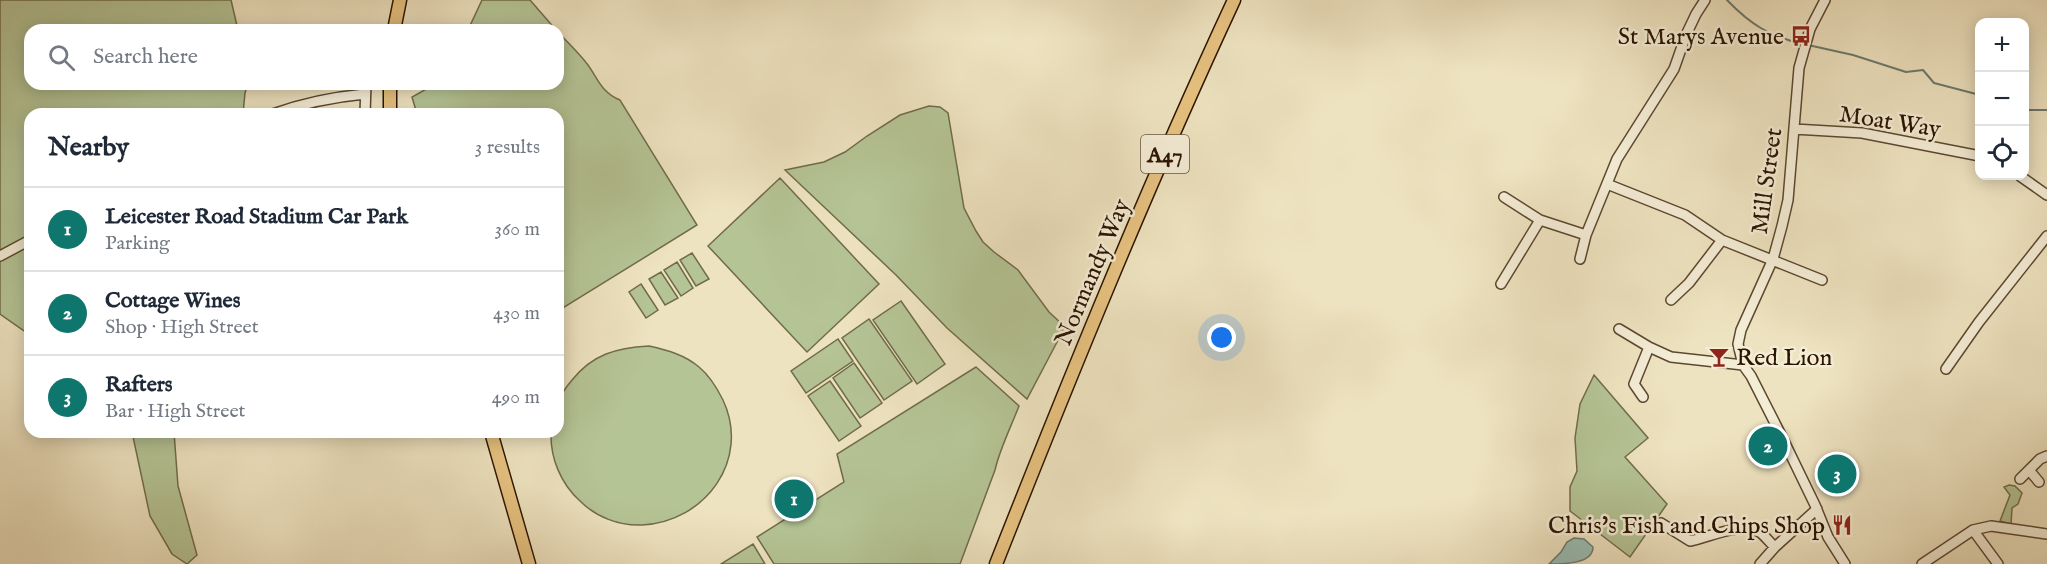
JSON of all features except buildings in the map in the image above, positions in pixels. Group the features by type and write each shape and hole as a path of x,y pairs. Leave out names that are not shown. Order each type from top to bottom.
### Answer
{"main road":[{"path":"395,24 400,0"},
{"name":"Normandy Way","path":"996,564 1098,308 1234,0"},
{"path":"390,90 390,108"},
{"path":"493,438 529,564"}],"street":[{"path":"1580,259 1586,235 1621,152 1674,69 1686,35 1705,0"},
{"name":"Mill Street","path":"1743,364 1739,353 1739,336 1773,259 1788,200 1799,68 1803,48 1825,0"},
{"path":"289,108 362,90"},
{"path":"365,108 366,90"},
{"name":"Moat Way","path":"1794,129 1862,133 1975,155"},
{"path":"2026,180 2047,195"},
{"path":"1607,184 1685,215 1722,240 1822,280"},
{"path":"1504,197 1540,220 1586,235"},
{"path":"1501,284 1540,220"},
{"path":"1946,369 1979,322 2047,236"},
{"path":"1671,300 1689,283 1722,240"},
{"path":"0,256 24,243"},
{"path":"1618,329 1671,357 1743,364 1764,400 1817,509 1828,537 1845,564"},
{"path":"1643,397 1634,384 1649,347"},
{"path":"2020,478 2040,459 2047,456"},
{"path":"2029,470 2039,482"},
{"path":"1760,564 1774,547 1817,509"},
{"path":"1661,523 1690,540 1733,530 1752,531 1760,533 1774,547"},
{"path":"1922,564 1973,530 1991,526 2047,534"},
{"path":"1973,530 1998,564"}],"green space":[{"path":"0,0 231,0 237,24 24,24 24,90 246,90 244,108 24,108 24,331 0,314"},
{"path":"482,0 530,0 551,24 471,24"},
{"path":"564,38 585,61 605,90 620,100 697,225 564,307 564,108 415,108 412,97 424,90 564,90"},
{"path":"929,106 940,107 948,113 964,208 976,231 983,242 1018,270 1049,312 1065,327 1027,399 947,328 896,275 785,170 824,162 845,152 900,115"},
{"path":"780,178 879,284 807,352 708,246"},
{"path":"692,253 709,279 696,286 680,260"},
{"path":"677,262 693,288 681,296 664,270"},
{"path":"661,272 678,298 665,305 649,279"},
{"path":"641,284 658,310 646,318 629,292"},
{"path":"901,301 945,364 917,384 873,320"},
{"path":"869,319 912,381 884,400 842,338"},
{"path":"838,339 853,361 806,393 791,371"},
{"path":"649,346 669,351 694,363 707,374 716,387 730,422 731,444 726,465 717,484 703,500 685,513 665,521 642,525 616,522 586,507 562,479 551,442 551,438 564,438 564,391 568,385 580,371 597,358 626,348"},
{"path":"854,363 882,403 860,418 833,378"},
{"path":"976,367 1019,406 960,564 774,564 757,537 844,482 837,454"},
{"path":"1594,375 1648,438 1625,457 1667,504 1630,557 1570,511 1570,487 1577,471 1575,438 1580,404"},
{"path":"830,381 861,426 839,441 808,396"},
{"path":"133,438 174,438 178,486 197,555 187,564 172,554 150,516"},
{"path":"2015,486 2022,493 2018,504 2012,508 2011,524 2000,521 2010,495 2004,487"},
{"path":"753,544 765,564 721,564"}],"water":[{"path":"1574,538 1584,539 1593,547 1592,553 1577,562 1549,564 1567,542"}],"waterway":[{"path":"1727,0 1761,28 1802,44"},
{"path":"1808,45 1853,55 1906,72 1923,70 1934,83 1975,94"},
{"path":"2029,110 2047,110"}],"place":[{"name":"St Marys Avenue","path":"1801,36"},
{"name":"Red Lion","path":"1719,357"},
{"name":"Cottage Wines","path":"1768,446"},
{"name":"Rafters","path":"1837,474"},
{"name":"Leicester Road Stadium Car Park","path":"794,499"},
{"name":"Chris's Fish and Chips Shop","path":"1842,525"}]}
